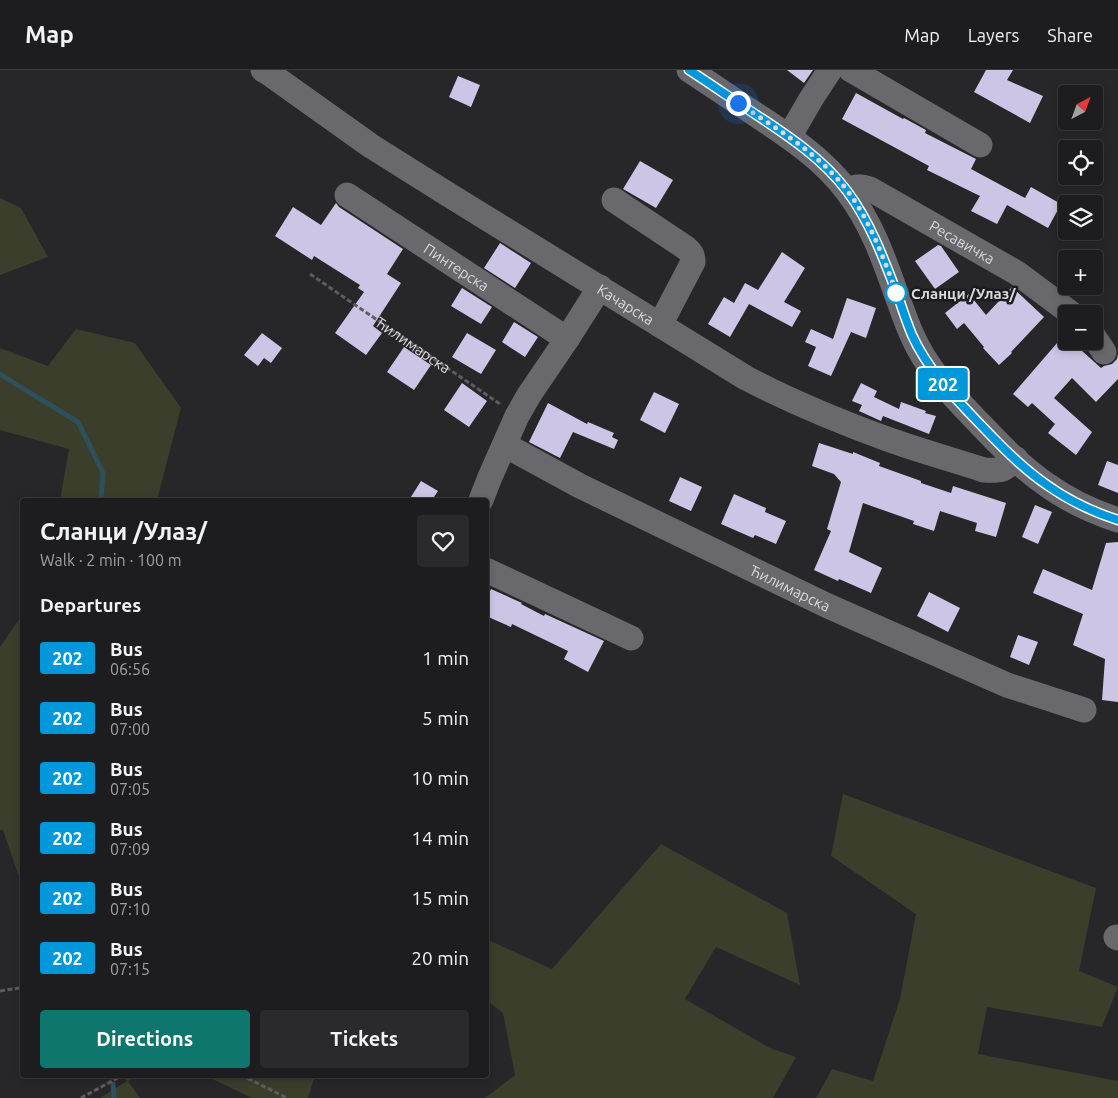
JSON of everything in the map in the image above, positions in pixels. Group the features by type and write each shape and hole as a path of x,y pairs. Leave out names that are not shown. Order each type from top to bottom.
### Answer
{"street":[{"name":"Качарска","path":"263,70 379,151 746,378 824,414 891,440 984,470 999,471 1008,467 1016,459"},
{"path":"689,70 789,137 825,167 847,190 859,207 887,266 911,334 923,357 940,380 996,441 1047,485 1096,512 1118,520"},
{"path":"789,137 830,70"},
{"path":"851,70 980,144"},
{"name":"Ресавичка","path":"847,190 854,186 870,189 1017,273 1060,305"},
{"name":"Пинтерска","path":"348,195 567,339"},
{"path":"614,200 686,248 693,256 693,262 660,324"},
{"path":"482,498 517,416 600,287"},
{"name":"Ћилимарска","path":"505,445 580,486 828,606 1006,685 1084,710"},
{"path":"489,571 631,638"}],"path":[{"name":"Ћилимарска","path":"310,274 517,416"},
{"path":"0,991 20,988"},
{"path":"80,1098 117,1078"},
{"path":"247,1078 287,1098"}],"green space":[{"path":"0,198 21,208 48,257 0,275"},
{"path":"76,329 135,343 181,408 158,498 60,498 69,449 0,430 0,348 48,366"},
{"path":"20,618 20,880 3,830 0,830 0,647"},
{"path":"843,794 1096,888 1079,971 1118,987 1102,1027 987,1007 978,1054 1118,1081 1118,1098 816,1098 832,1069 873,1081 900,999 916,914 831,856"},
{"path":"661,844 787,913 800,985 716,947 685,999 770,1048 796,1057 773,1098 485,1098 515,1075 503,1013 489,1002 489,940 552,969"},
{"path":"124,1078 134,1078 128,1081 140,1098 100,1098 127,1081"},
{"path":"210,1078 314,1078 308,1098 252,1098"}],"building":[{"path":"787,70 813,70 804,83"},
{"path":"986,70 1013,70 1007,80 1043,96 1030,123 974,92"},
{"path":"458,76 480,85 471,107 449,97"},
{"path":"856,93 926,130 925,133 976,159 971,169 1025,198 1031,187 1058,202 1058,210 1048,228 1007,205 997,224 971,211 980,196 927,170 929,166 842,119"},
{"path":"640,161 673,180 656,208 623,189"},
{"path":"336,203 339,207 403,249 387,274 401,283 373,326 382,333 366,355 335,333 364,292 358,288 360,285 314,256 312,260 275,236 293,207 321,225"},
{"path":"500,243 531,263 515,288 484,268"},
{"path":"938,245 941,246 959,272 935,289 915,261"},
{"path":"782,252 805,268 784,302 801,311 792,327 749,304 730,337 708,324 724,297 734,303 745,283 758,290"},
{"path":"1012,287 1044,317 999,365 964,323 957,329 945,313 969,294 986,315"},
{"path":"462,288 492,307 481,324 451,306"},
{"path":"847,298 876,308 866,338 851,332 831,376 808,366 816,347 805,342 811,329 833,339"},
{"path":"514,322 538,337 525,357 502,342"},
{"path":"262,333 282,348 271,363 264,358 258,366 244,355"},
{"path":"467,333 496,350 481,374 452,357"},
{"path":"1058,342 1058,350 1081,350 1101,368 1112,364 1117,359 1118,354 1118,379 1096,402 1072,378 1054,398 1092,432 1076,455 1048,433 1055,424 1032,403 1028,407 1013,394"},
{"path":"404,347 431,365 414,390 387,372"},
{"path":"462,383 487,401 469,427 444,410"},
{"path":"861,383 877,391 874,397 899,409 901,402 936,416 929,434 883,416 881,421 859,411 862,405 852,401"},
{"path":"654,392 679,404 665,433 640,420"},
{"path":"548,403 587,424 588,422 614,433 612,437 618,440 614,449 573,432 560,458 529,442"},
{"path":"819,443 853,454 853,452 880,463 879,466 951,493 953,486 1006,503 996,537 975,531 977,523 940,511 934,531 913,524 914,521 863,503 849,552 882,568 871,593 814,570 831,531 827,529 841,482 834,474 812,466"},
{"path":"1107,461 1118,465 1118,493 1098,485"},
{"path":"680,477 702,487 691,511 669,501"},
{"path":"421,481 438,491 433,498 410,498"},
{"path":"734,494 766,508 765,512 786,521 776,544 755,535 753,538 721,524"},
{"path":"1035,505 1052,512 1038,544 1022,537"},
{"path":"1118,542 1118,702 1102,700 1105,659 1073,645 1083,614 1033,593 1043,569 1092,590 1106,543"},
{"path":"491,589 522,603 544,616 545,614 604,641 588,672 564,659 568,651 512,624 511,627 489,617 489,593"},
{"path":"929,592 960,608 948,632 917,616"},
{"path":"1018,635 1038,642 1029,665 1010,657"}],"waterway":[{"path":"0,374 78,422 103,473 101,498"},
{"path":"113,1084 114,1098"}],"bus line":[{"name":"202","path":"689,70 789,137 822,164 847,190 859,207 887,266 911,334 923,357 967,411 996,441 1047,485 1080,505 1118,520"}],"place":[{"name":"Сланци /Улаз/","path":"896,293"}],"route":[{"path":"738,103 789,137 813,156 847,190 859,207 868,225 887,266 899,300 896,293"}]}
